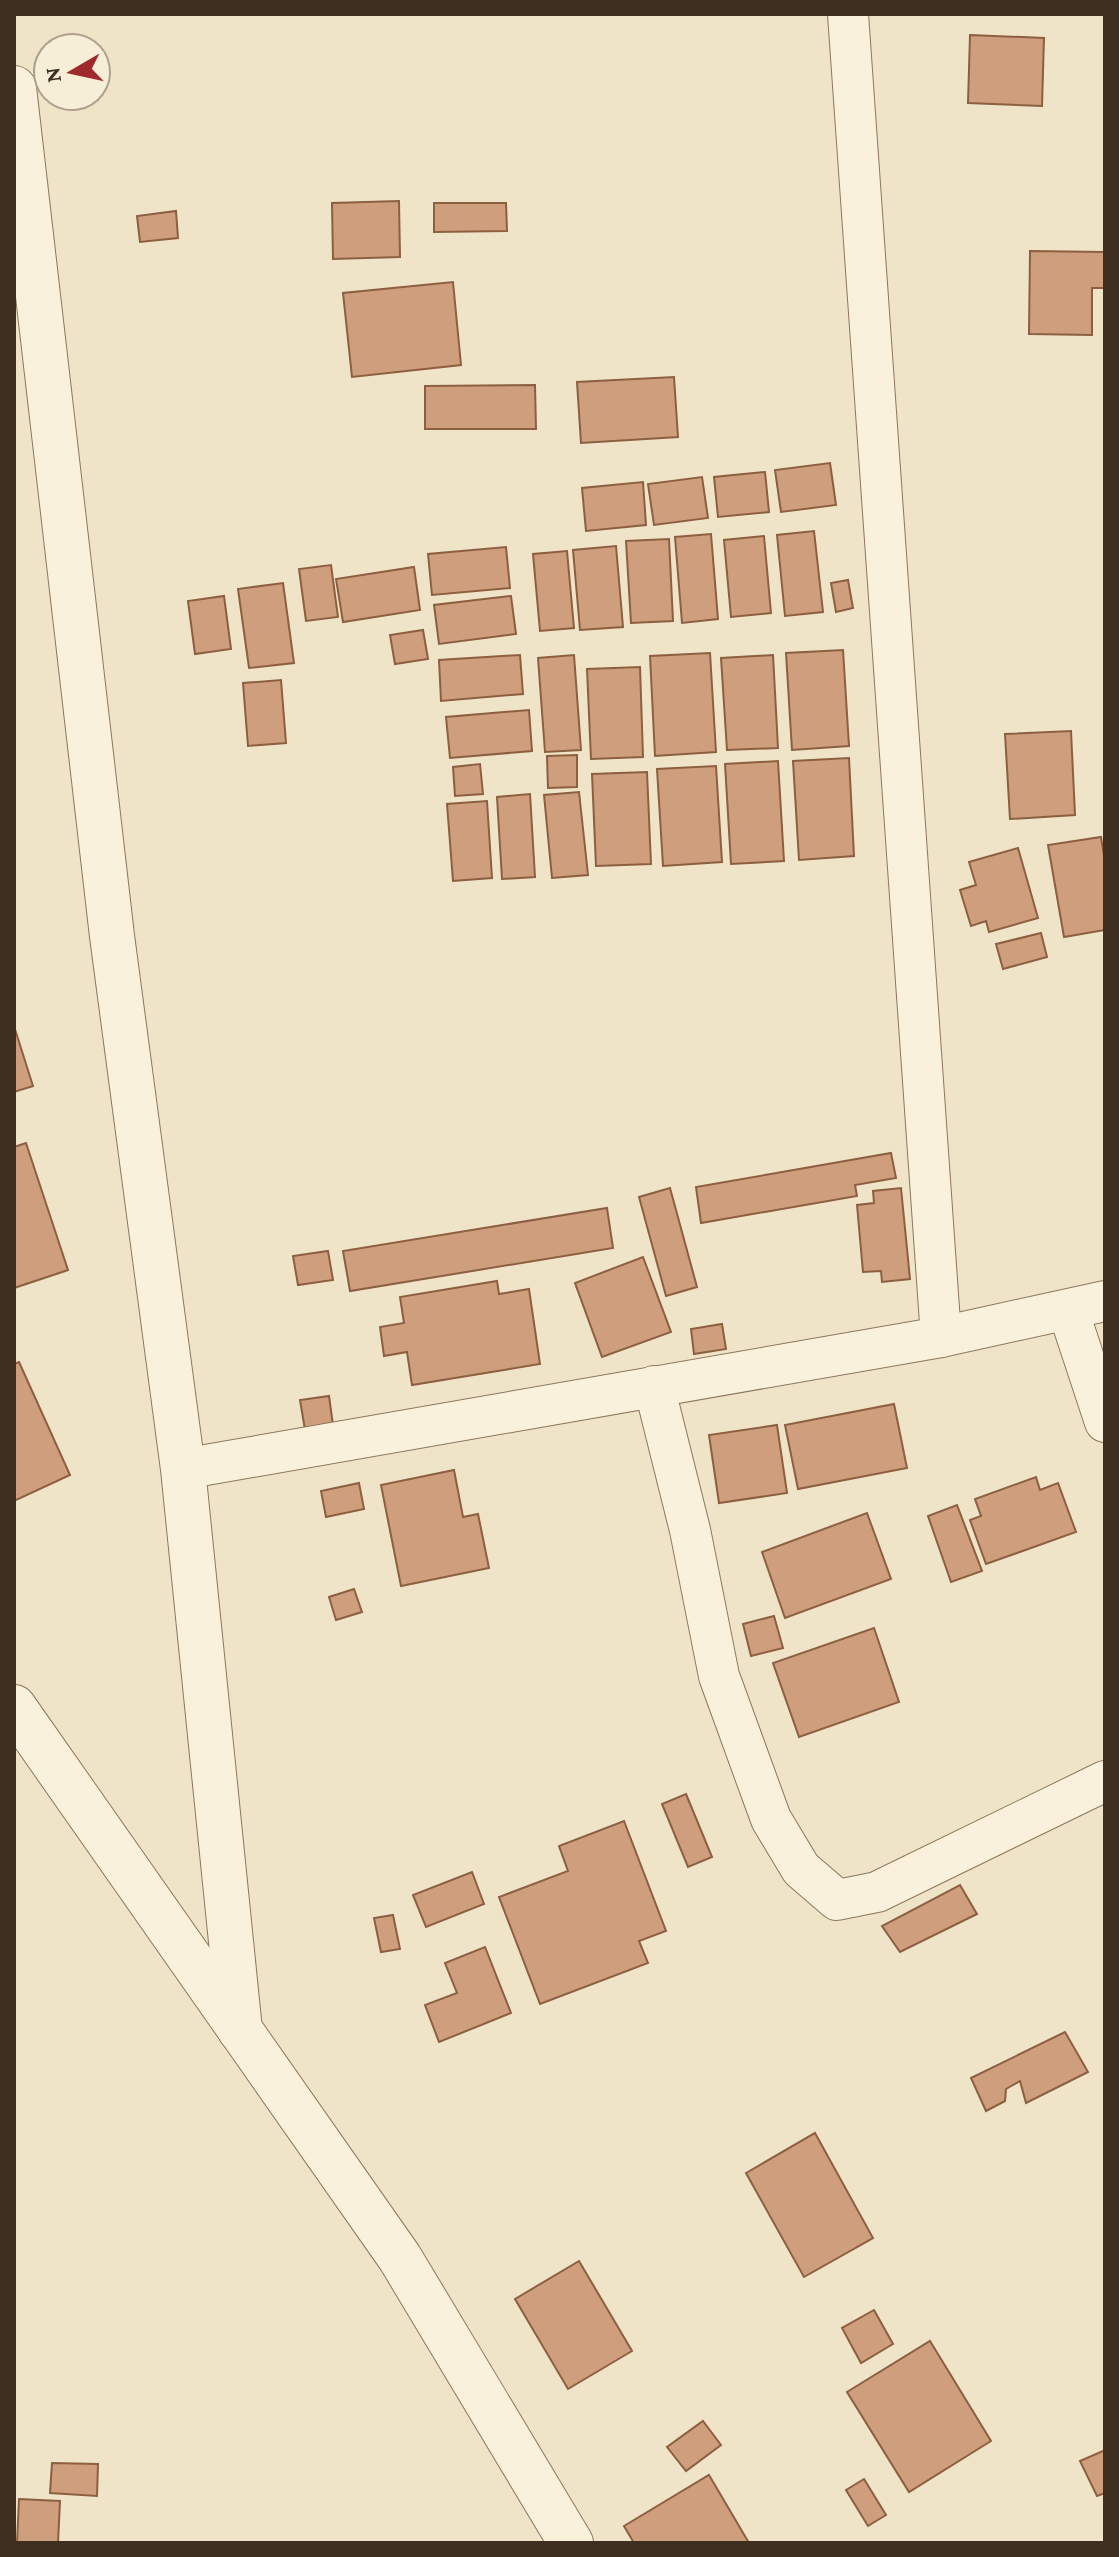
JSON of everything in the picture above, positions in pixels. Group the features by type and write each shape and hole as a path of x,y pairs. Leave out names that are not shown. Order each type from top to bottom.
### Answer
{"street":[{"path":"848,14 941,1337"},
{"path":"14,88 112,936 183,1469 240,2030"},
{"path":"183,1469 941,1337 1087,1306 1105,1422"},
{"path":"654,1386 690,1530 719,1676 771,1819 801,1869 837,1900 877,1892 1105,1781"},
{"path":"14,1707 400,2258 571,2543"}],"building":[{"path":"970,35 1044,38 1042,106 968,103"},
{"path":"399,201 400,257 333,259 332,203"},
{"path":"434,203 506,203 507,231 434,232"},
{"path":"176,211 178,238 140,242 137,216"},
{"path":"1030,251 1105,252 1105,288 1092,288 1092,335 1029,334"},
{"path":"453,282 461,365 352,377 343,293"},
{"path":"674,377 678,437 581,443 577,382"},
{"path":"535,385 536,429 425,429 425,386"},
{"path":"830,463 836,505 781,512 775,470"},
{"path":"765,472 769,512 718,517 714,477"},
{"path":"702,477 708,518 654,525 648,484"},
{"path":"643,482 646,525 586,531 582,488"},
{"path":"814,531 823,612 785,616 777,535"},
{"path":"711,534 718,619 682,623 675,537"},
{"path":"764,536 771,613 731,617 724,540"},
{"path":"669,539 673,621 631,623 626,541"},
{"path":"616,546 623,627 580,630 573,550"},
{"path":"506,547 510,588 432,595 428,554"},
{"path":"567,551 574,628 540,631 533,554"},
{"path":"331,565 338,617 306,621 299,569"},
{"path":"414,567 420,610 343,622 336,579"},
{"path":"848,580 853,608 836,612 831,583"},
{"path":"283,583 294,663 249,668 238,589"},
{"path":"224,596 231,649 195,654 188,601"},
{"path":"511,596 516,634 439,644 434,605"},
{"path":"423,630 428,659 395,664 390,635"},
{"path":"843,650 849,746 792,750 786,653"},
{"path":"710,653 716,752 655,756 650,656"},
{"path":"520,655 523,694 441,701 439,660"},
{"path":"574,655 581,750 545,752 538,658"},
{"path":"773,655 778,748 727,750 721,658"},
{"path":"640,667 643,757 591,759 587,669"},
{"path":"281,680 286,743 248,746 243,683"},
{"path":"529,710 532,751 450,758 446,717"},
{"path":"1071,731 1075,815 1010,819 1005,734"},
{"path":"577,755 577,787 548,788 547,756"},
{"path":"849,758 854,856 799,860 793,761"},
{"path":"778,761 784,861 731,864 725,764"},
{"path":"480,764 483,794 455,796 453,767"},
{"path":"716,766 722,862 663,866 657,769"},
{"path":"647,772 651,864 596,866 592,774"},
{"path":"579,792 588,875 552,878 544,795"},
{"path":"530,794 535,877 502,879 497,797"},
{"path":"487,801 492,878 453,881 447,804"},
{"path":"1101,837 1105,862 1105,930 1064,937 1048,845"},
{"path":"1018,848 1038,918 989,932 986,921 971,926 960,890 976,885 969,862"},
{"path":"1041,933 1047,957 1003,969 996,944"},
{"path":"14,1026 33,1086 14,1092"},
{"path":"26,1143 68,1270 14,1288 14,1147"},
{"path":"891,1153 896,1178 855,1185 857,1196 701,1223 696,1187"},
{"path":"670,1188 697,1287 666,1296 639,1197"},
{"path":"901,1188 910,1279 882,1282 881,1271 863,1272 857,1205 874,1203 873,1191"},
{"path":"607,1208 613,1248 350,1291 343,1251"},
{"path":"328,1251 333,1280 298,1285 293,1256"},
{"path":"643,1257 671,1332 602,1357 575,1283"},
{"path":"497,1281 499,1294 529,1289 540,1364 412,1385 407,1352 384,1356 380,1327 404,1323 400,1297"},
{"path":"722,1324 726,1349 694,1354 691,1329"},
{"path":"19,1362 70,1475 14,1501 14,1364"},
{"path":"329,1396 333,1425 305,1430 300,1400"},
{"path":"894,1404 907,1468 798,1489 785,1425"},
{"path":"777,1425 787,1493 719,1503 709,1435"},
{"path":"454,1470 463,1517 478,1514 489,1568 401,1586 381,1485"},
{"path":"1036,1477 1040,1490 1058,1483 1076,1532 986,1564 970,1520 981,1516 975,1499"},
{"path":"359,1483 364,1509 326,1517 321,1491"},
{"path":"957,1505 982,1571 951,1582 928,1516"},
{"path":"867,1513 891,1579 785,1618 762,1552"},
{"path":"354,1589 362,1612 336,1620 329,1597"},
{"path":"774,1616 783,1648 751,1656 743,1624"},
{"path":"874,1628 899,1702 799,1737 773,1663"},
{"path":"686,1794 712,1857 688,1867 662,1804"},
{"path":"624,1821 666,1931 639,1941 648,1963 540,2004 499,1897 568,1871 559,1846"},
{"path":"472,1872 484,1904 426,1927 413,1895"},
{"path":"960,1885 977,1914 900,1952 882,1926"},
{"path":"393,1915 400,1949 381,1952 374,1918"},
{"path":"485,1947 511,2013 439,2042 425,2005 457,1993 445,1963"},
{"path":"1065,2032 1088,2072 1026,2103 1020,2081 1006,2089 1005,2101 986,2111 971,2078"},
{"path":"815,2133 873,2238 804,2277 746,2173"},
{"path":"579,2261 632,2351 568,2389 515,2299"},
{"path":"874,2310 893,2344 861,2363 842,2328"},
{"path":"930,2341 991,2441 909,2492 847,2392"},
{"path":"703,2421 721,2445 686,2471 667,2447"},
{"path":"1105,2450 1105,2493 1097,2496 1080,2461"},
{"path":"52,2463 98,2464 97,2496 50,2493"},
{"path":"709,2475 749,2543 634,2543 624,2526"},
{"path":"864,2479 886,2515 868,2526 846,2490"},
{"path":"19,2499 60,2501 58,2543 17,2543"}]}
